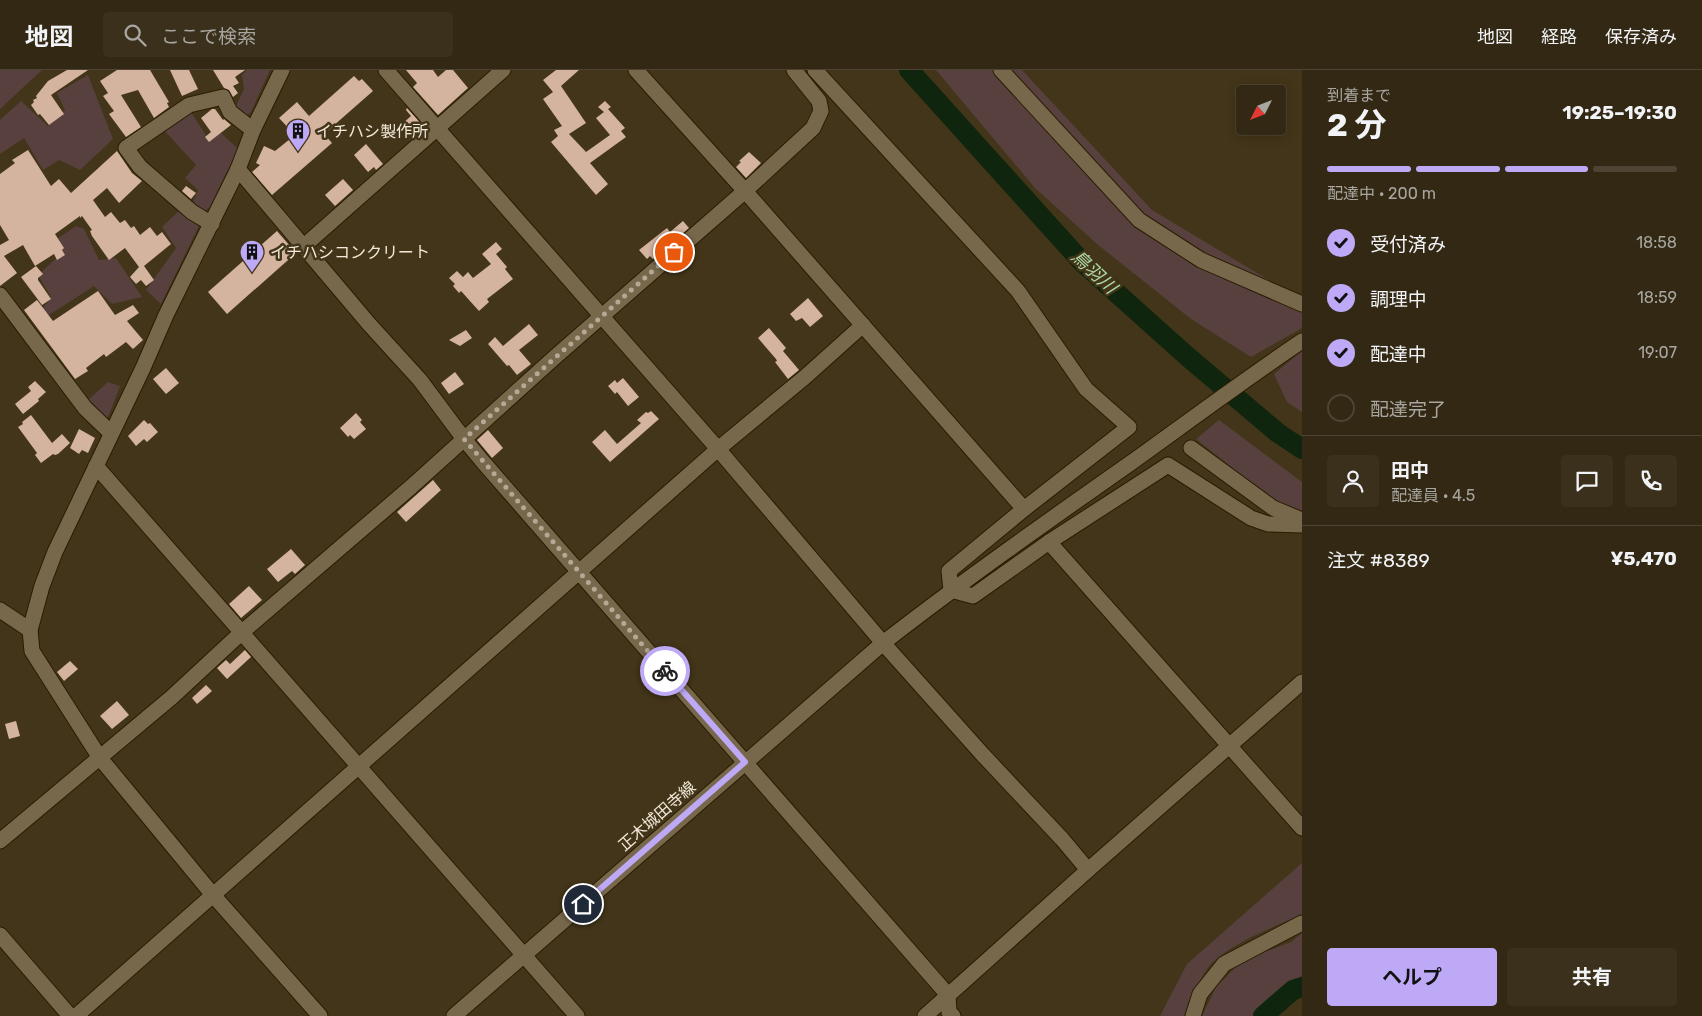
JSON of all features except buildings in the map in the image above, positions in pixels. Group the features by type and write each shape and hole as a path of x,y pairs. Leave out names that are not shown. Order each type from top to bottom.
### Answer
{"street":[{"path":"282,70 253,130 238,169 166,315 143,368 55,552 42,586 30,630 32,651 100,758 213,896 320,1016"},
{"path":"386,70 602,316 883,643 1088,870"},
{"path":"304,246 503,70"},
{"path":"636,70 746,191 1024,509"},
{"path":"0,841 172,697 241,633 411,487 602,316 746,191 813,128 821,111 819,101 794,70"},
{"path":"814,70 1018,290 1086,390 1129,427 1024,509 949,571 951,590 973,596 1049,542 1168,465 1251,518 1268,524 1302,525"},
{"path":"1001,70 1139,220 1201,260 1302,304"},
{"path":"212,224 192,212 140,167 126,148 189,105 223,97 230,112 253,130"},
{"path":"238,169 272,212 304,246 368,324 420,380 464,439 579,573 948,995 949,1012 952,1016"},
{"path":"0,294 85,408 111,433"},
{"path":"76,1016 718,450 863,325"},
{"name":"正木城田寺線","path":"454,1016 883,643 951,590 1302,340"},
{"path":"1191,448 1273,508 1302,520"},
{"path":"96,466 578,1016"},
{"path":"1049,542 1302,828"},
{"path":"0,610 30,630"},
{"path":"925,1016 1302,682"},
{"path":"1193,1016 1200,994 1224,964 1302,923"},
{"path":"0,935 70,1016"}],"shaded area":[{"path":"0,70 42,70 0,109"},
{"path":"247,70 270,70 251,112 247,115 236,106 244,89 242,75"},
{"path":"936,70 1022,70 1152,210 1292,294 1302,309 1302,328 1251,357 1191,319 1097,244 1035,188"},
{"path":"88,75 113,139 80,170 59,160 43,170 24,138 0,154 0,120 21,101 48,126 65,110 57,93"},
{"path":"189,109 209,140 221,133 238,149 210,207 203,212 193,202 198,190 185,178 196,165 162,128"},
{"path":"181,209 199,226 161,304 146,290 176,248 162,227"},
{"path":"76,226 84,229 99,260 116,258 142,297 112,304 94,286 46,317 41,311 51,297 38,275 61,254 57,239"},
{"path":"1302,351 1302,412 1287,402 1274,374"},
{"path":"108,382 120,386 108,417 102,419 87,401"},
{"path":"1219,420 1302,482 1302,523 1196,439"},
{"path":"1302,863 1302,914 1244,941 1213,962 1201,980 1184,1016 1160,1016 1187,964"},
{"path":"1302,933 1302,975 1266,1016 1202,1016 1216,987 1242,961 1291,942"}],"waterway":[{"name":"鳥羽川","path":"909,70 1082,262 1188,357 1278,433 1302,449"},
{"path":"1263,1016 1293,990 1302,987"}],"way so far":[{"path":"665,671 464,439 674,252"}],"place":[{"name":"イチハシ製作所","path":"298,152"},
{"name":"イチハシコンクリート","path":"252,273"}],"route":[{"path":"583,904 745,762 665,671"}]}
